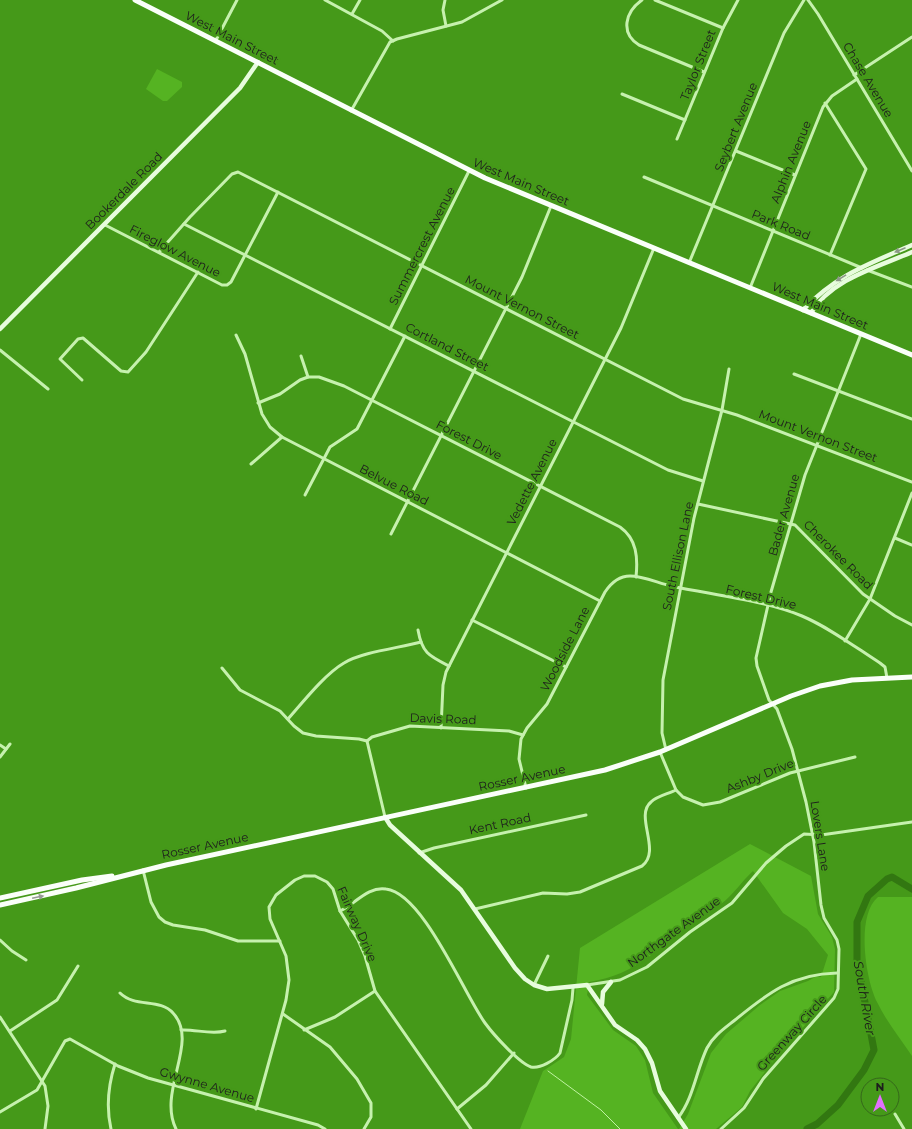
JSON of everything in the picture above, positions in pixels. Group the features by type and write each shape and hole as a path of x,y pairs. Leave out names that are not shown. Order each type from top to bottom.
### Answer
{"main road":[{"name":"West Main Street","path":"135,0 216,40 469,171 912,355"},
{"name":"Rosser Avenue","path":"0,905 76,888 143,870 605,770 666,750 802,692 831,683 912,677"},
{"name":"Rosser Avenue","path":"0,898 82,880 126,874"}],"street":[{"path":"216,40 237,0"},
{"path":"325,0 382,31 394,40"},
{"path":"352,14 360,0"},
{"path":"445,0 443,10 446,26"},
{"path":"352,111 389,44 394,40 468,19 502,0"},
{"path":"642,0 634,6 627,23 628,32 632,40 639,46 704,72"},
{"path":"654,0 723,28"},
{"name":"Taylor Street","path":"677,139 723,28 738,0"},
{"name":"Seybert Avenue","path":"690,263 784,33 804,0"},
{"name":"Chase Avenue","path":"808,0 816,10 912,171"},
{"path":"854,75 912,37"},
{"name":"Bookerdale Road","path":"0,329 243,85 258,62"},
{"name":"Alphin Avenue","path":"750,288 825,103 832,96 857,79"},
{"path":"622,94 685,120"},
{"path":"825,103 866,169 830,255"},
{"path":"736,151 795,175"},
{"name":"Summercrest Avenue","path":"390,329 469,171"},
{"name":"Mount Vernon Street","path":"159,252 184,224 236,172 683,399 722,410 912,482"},
{"name":"Park Road","path":"644,177 713,207 912,287"},
{"name":"Fireglow Avenue","path":"105,225 222,285 227,285 231,282 278,192"},
{"path":"391,534 525,271 551,206"},
{"name":"Cortland Street","path":"184,224 668,470 703,481"},
{"path":"803,310 828,285 861,267 912,245"},
{"name":"Vedette Avenue","path":"441,728 443,685 449,666 621,328 654,248"},
{"path":"811,313 816,304 833,290 854,277 912,252"},
{"path":"82,380 60,358 78,339 83,338 121,371 128,372 146,352 198,272"},
{"name":"Bader Avenue","path":"773,704 769,700 764,688 756,658 768,606 805,475 861,334"},
{"name":"Belvue Road","path":"236,335 245,354 258,403 270,427 282,437 600,601"},
{"path":"305,496 334,443 357,429 405,336"},
{"path":"0,350 48,389"},
{"path":"258,403 280,394 300,380 308,377 301,356"},
{"name":"South Ellison Lane","path":"666,750 662,733 662,690 680,588 703,481 722,410 730,369"},
{"path":"794,374 912,419"},
{"name":"Forest Drive","path":"308,377 327,379 373,400 624,530 630,537 634,546 637,560 636,577"},
{"path":"251,464 282,437"},
{"path":"845,641 870,600 912,494"},
{"name":"Cherokee Road","path":"698,504 791,524 801,530 870,600 912,625"},
{"path":"895,538 912,545"},
{"name":"Woodside Lane","path":"526,788 519,756 520,743 523,735 544,708 608,587 616,580 625,576 636,577 680,588"},
{"name":"Forest Drive","path":"680,588 768,606 790,612 810,620 884,665 887,678"},
{"path":"472,620 566,667"},
{"path":"418,630 421,642 429,655 449,666"},
{"path":"288,719 339,666 351,659 421,642"},
{"path":"222,668 240,690 274,707 298,730 308,734 367,741"},
{"name":"Lovers Lane","path":"773,704 777,709 798,770 812,834 820,905 824,918 838,944 839,956 837,973"},
{"name":"Davis Road","path":"367,741 372,737 402,727 509,731 523,735"},
{"name":"Northgate Avenue","path":"367,741 385,818 390,826 461,890 476,909 515,968 525,980 534,985 554,990 611,982 630,976 647,967 690,932 732,903 766,863 786,846 801,836 912,822"},
{"path":"0,757 10,744"},
{"path":"0,746 6,750"},
{"path":"476,909 543,893 567,894 580,892 642,866 648,860 649,849 646,818 647,808 654,800 676,790 660,752"},
{"name":"Ashby Drive","path":"676,790 690,801 708,805 720,802 798,770 855,757"},
{"name":"Kent Road","path":"419,853 434,848 586,814"},
{"path":"143,870 151,902 159,916 165,922 173,925 205,930 238,941 280,941"},
{"name":"Fairway Drive","path":"256,1109 283,1014 288,989 286,956 270,919 269,907 276,895 299,878 315,876 327,882 333,889 340,911 358,940 365,956 375,991 471,1129"},
{"path":"340,911 364,895 378,889 388,889 402,896 418,912 435,936 485,1023 524,1063 535,1067 559,1056 564,1042 573,988"},
{"path":"0,940 12,951 26,960"},
{"path":"534,985 548,956"},
{"path":"10,1032 57,1000 78,966"},
{"name":"Greenway Circle","path":"678,1118 691,1095 708,1047 718,1033 764,996 780,986 810,976 837,973 838,989 834,998 763,1078 744,1108 721,1129"},
{"path":"602,1006 603,992 611,982"},
{"path":"587,986 616,1025 637,1040 645,1049 652,1063 660,1091 686,1129"},
{"path":"304,1030 335,1017 375,991"},
{"path":"120,993 132,1001 167,1008 178,1018 181,1030 181,1052 172,1085 170,1108 176,1129"},
{"path":"283,1014 292,1019 304,1030 337,1054 368,1096 371,1103 371,1114 369,1122 364,1129"},
{"path":"0,1017 42,1080 48,1099 45,1129"},
{"path":"181,1030 216,1032 225,1031"},
{"name":"Gwynne Avenue","path":"42,1080 65,1041 72,1040 115,1064 172,1085 318,1125 326,1129"},
{"path":"457,1109 486,1085 514,1053"},
{"path":"111,1129 108,1115 108,1094 115,1064"},
{"path":"0,1112 34,1092 42,1080"},
{"path":"897,1117 904,1129"}],"green space":[{"path":"157,69 182,82 182,87 167,101 163,101 146,89"},
{"path":"750,844 811,876 818,914 832,937 835,949 834,992 772,1063 750,1091 742,1107 716,1129 679,1129 688,1114 711,1053 726,1034 760,1005 780,991 815,977 821,977 828,955 807,929 783,913 753,871 721,904 695,920 658,950 621,973 589,982 587,995 613,1030 636,1046 645,1060 653,1093 678,1129 520,1129 543,1071 564,1057 571,1039 580,948"},
{"path":"878,897 912,897 912,1056 889,1023 877,1002 869,978 866,963 865,932 871,906"}],"waterway":[{"name":"South River","path":"807,1129 817,1124 838,1105 864,1070 874,1050 857,960 857,922 868,896 887,879 892,877 912,889"},
{"path":"548,1071 601,1110 620,1129"}]}
